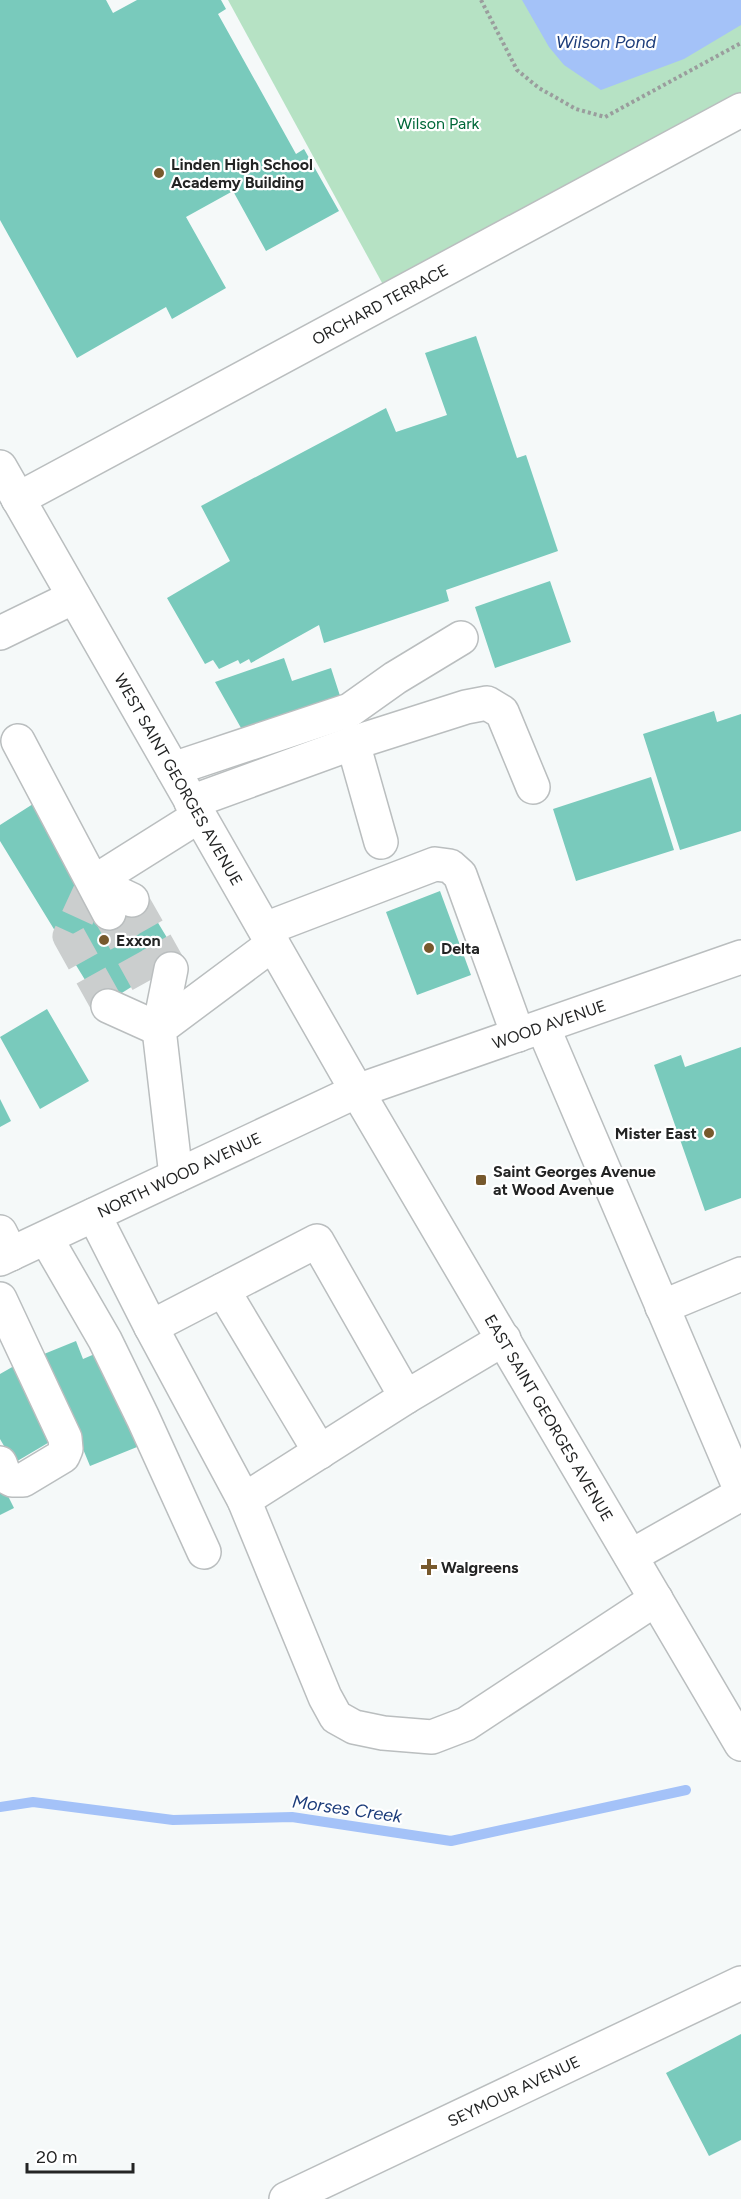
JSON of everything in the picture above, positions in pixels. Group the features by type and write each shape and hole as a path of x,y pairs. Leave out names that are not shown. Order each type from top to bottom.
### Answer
{"main road":[{"name":"ORCHARD TERRACE","path":"6,483 741,110"},
{"name":"WEST SAINT GEORGES AVENUE","path":"6,483 74,597 357,1091"},
{"path":"0,633 74,597"},
{"path":"173,769 350,710 395,678 461,638"},
{"path":"18,741 106,896 195,809 353,743 465,707 487,703 502,712 533,787"},
{"path":"353,743 381,842"},
{"path":"159,1029 269,936 435,864 450,866 460,875 530,1031 663,1307 741,1492 631,1556"},
{"name":"WOOD AVENUE","path":"357,1091 741,957"},
{"path":"159,976 159,1029 176,1176"},
{"path":"108,1006 159,1029"},
{"name":"NORTH WOOD AVENUE","path":"4,1248 45,1238 357,1091"},
{"name":"EAST SAINT GEORGES AVENUE","path":"357,1091 741,1744"},
{"path":"94,1215 244,1500 325,1697 336,1717 354,1728 432,1737 466,1724 656,1599"},
{"path":"45,1238 105,1340 204,1552"},
{"path":"151,1327 317,1241 406,1397"},
{"path":"663,1307 741,1274"},
{"path":"223,1290 320,1452"},
{"path":"0,1299 65,1438 66,1449 63,1456 22,1479 12,1480 5,1476 0,1463"},
{"path":"244,1500 406,1397 504,1339"},
{"name":"SEYMOUR AVENUE","path":"286,2199 741,1983"}],"path":[{"path":"481,0 517,70 540,88 576,109 605,117 741,43"}],"green space":[{"name":"Wilson Park","path":"228,0 741,0 741,98 387,292"}],"water":[{"name":"Wilson Pond","path":"522,0 741,0 741,25 684,59 601,90 564,65 549,47"}],"building":[{"name":"Linden High School Academy Building","path":"0,0 106,0 113,13 137,0 221,0 226,9 218,14 296,154 304,149 339,211 266,251 233,191 186,217 226,288 172,319 166,307 77,358 0,220"},
{"path":"476,336 517,458 526,455 558,551 446,590 449,601 324,643 319,625 251,663 249,659 240,664 238,660 219,669 213,660 205,664 167,598 230,561 201,506 386,408 396,432 447,415 425,353"},
{"path":"550,581 571,642 495,668 475,607"},
{"path":"284,658 292,681 331,668 342,702 245,735 215,682"},
{"path":"714,711 717,722 741,714 741,831 680,850 643,734"},
{"path":"651,777 674,850 576,881 553,809"},
{"path":"33,804 140,893 169,941 158,948 168,964 101,1006 0,841 0,825"},
{"path":"440,891 471,975 417,995 386,912"},
{"path":"47,1009 89,1081 40,1109 0,1037"},
{"name":"Mister East","path":"741,1047 741,1198 705,1211 654,1065 681,1055 685,1067"},
{"path":"0,1099 11,1121 0,1127"},
{"path":"76,1341 83,1359 104,1350 142,1445 90,1466 44,1354"},
{"path":"21,1362 63,1434 14,1463 0,1439 0,1374"},
{"path":"0,1480 14,1508 0,1515"},
{"path":"741,2034 741,2140 709,2156 666,2073"}],"waterway":[{"name":"Morses Creek","path":"0,1807 33,1802 173,1820 292,1817 451,1841 686,1790"}],"tunnel":[{"path":"91,888 69,936 108,1006"},
{"path":"132,900 171,969"},
{"path":"109,913 147,982"}],"place":[{"name":"Linden High School Academy Building","path":"159,173"},
{"name":"Exxon","path":"104,940"},
{"name":"Delta","path":"429,948"},
{"name":"Mister East","path":"709,1133"},
{"name":"Saint Georges Avenue at Wood Avenue","path":"481,1180"},
{"name":"Walgreens","path":"429,1567"}]}
